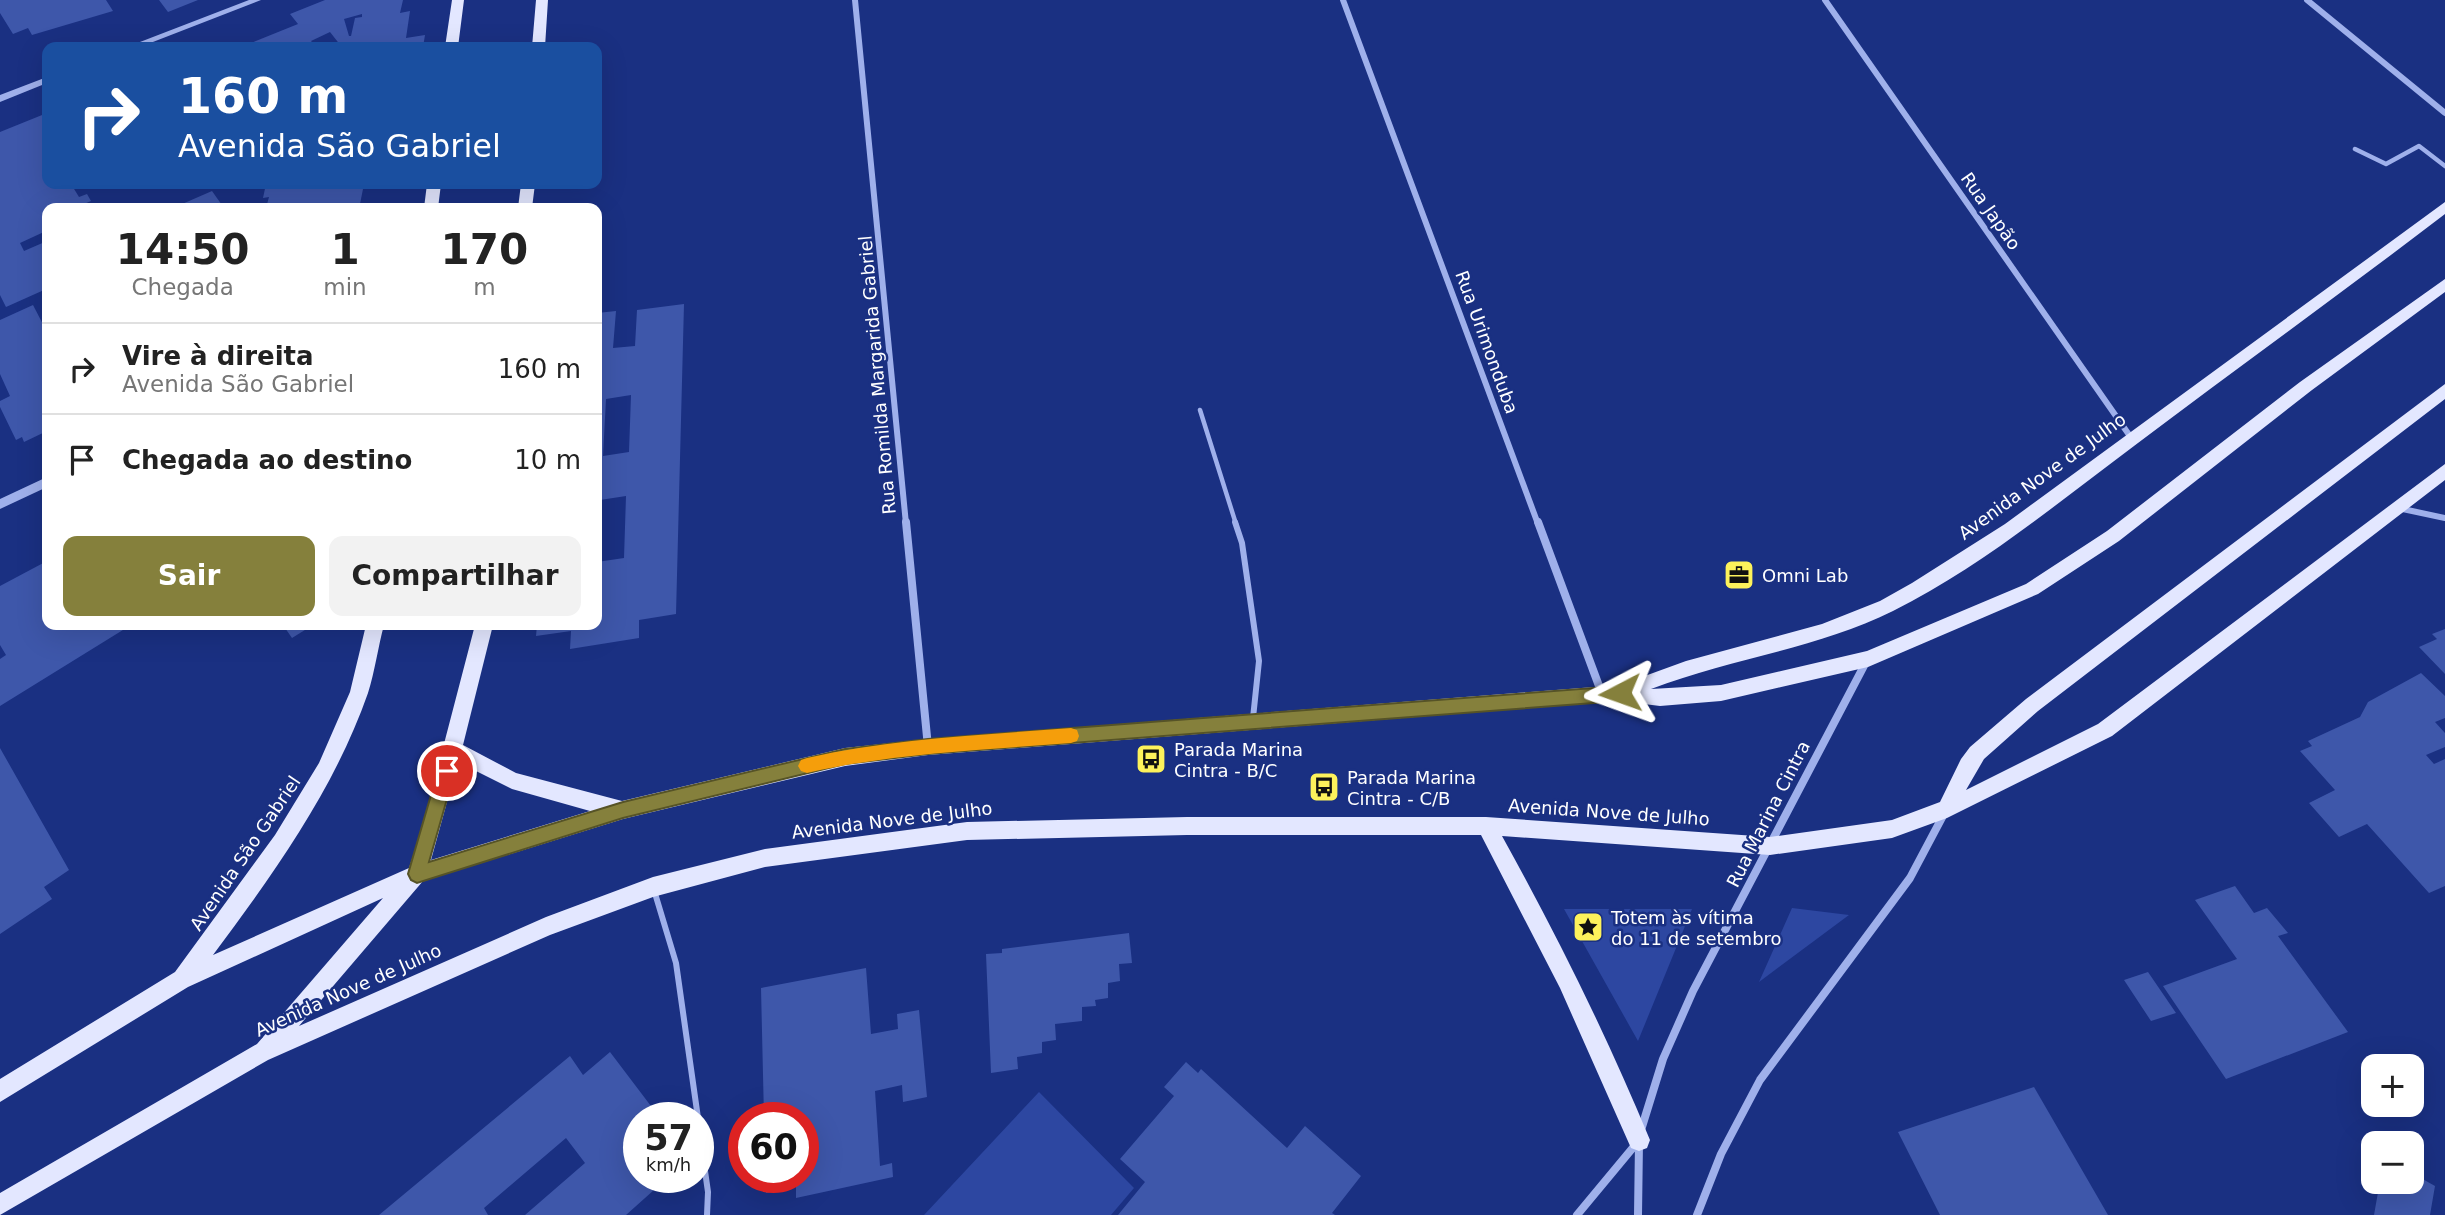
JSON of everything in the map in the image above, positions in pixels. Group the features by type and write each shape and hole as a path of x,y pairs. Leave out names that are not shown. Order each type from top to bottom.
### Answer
{"main road":[{"path":"453,42 458,0"},
{"path":"539,42 542,0"},
{"name":"Avenida Nove de Julho","path":"1611,694 1661,675 1828,630 1885,607 1963,561 2133,439 2445,207"},
{"name":"Avenida Nove de Julho","path":"0,1091 181,980 311,919 417,874 623,810 845,757 928,747 1611,694 1660,698 1721,693 1868,659 2032,589 2113,536 2306,386 2445,284"},
{"path":"1947,809 1968,765 2006,726 2445,390"},
{"name":"Avenida Nove de Julho","path":"0,1205 261,1054 546,927 653,887 765,858 967,831 1187,826 1486,826 1770,846 1892,829 1947,809 2105,730 2445,471"},
{"name":"Avenida São Gabriel","path":"181,980 236,908 290,830 318,783 359,692 374,630"},
{"path":"261,1054 417,874 431,832 483,630"},
{"path":"453,749 475,764 514,782 540,791 623,810"},
{"path":"1486,826 1528,901 1600,1046 1639,1140"}],"street":[{"path":"145,42 257,0"},
{"name":"Rua Romilda Margarida Gabriel","path":"855,0 928,747"},
{"name":"Rua Urimonduba","path":"1343,0 1611,694"},
{"name":"Rua Japão","path":"1825,0 2133,439"},
{"path":"2307,0 2445,113"},
{"path":"0,99 42,82"},
{"path":"0,505 42,484"},
{"path":"2397,508 2445,518"},
{"name":"Rua Marina Cintra","path":"1638,1215 1639,1140 1651,1086 1671,1037 1868,659"},
{"path":"1697,1215 1721,1154 1760,1080 1910,878 1947,809"},
{"name":"Rua Marina Cintra","path":"1577,1215 1639,1140"}],"lane":[{"path":"2355,149 2386,164 2419,146 2445,166"},
{"path":"1200,410 1242,543 1259,661 1252,721"},
{"path":"653,887 676,963 695,1102"},
{"path":"708,1193 708,1215"}],"shaded area":[{"path":"1792,908 1849,915 1759,982"},
{"path":"1564,909 1692,909 1638,1041"},
{"path":"1039,1092 1134,1188 1111,1215 924,1215"}],"building":[{"path":"0,0 106,0 113,11 32,35 28,28 13,34 0,13"},
{"path":"159,0 198,0 168,12"},
{"path":"325,0 403,0 400,13 410,11 406,38 425,35 424,42 338,42 330,32 312,42 253,42 298,24 290,14","holes":["362,14 362,17 355,18 351,36 349,36 344,19"]},
{"path":"42,115 42,189 74,189 79,197 87,194 91,201 42,203 42,233 20,243 24,251 42,243 42,291 6,307 0,295 0,132"},
{"path":"265,189 363,189 360,203 267,203 269,197 263,198"},
{"path":"212,191 220,203 184,203"},
{"path":"684,304 676,614 639,620 639,638 570,649 571,631 536,636 537,630 602,630 602,561 624,558 626,496 602,500 602,312 616,311 613,348 635,346 637,310","holes":["631,395 629,452 603,456 606,399"]},
{"path":"33,305 42,322 42,433 24,442 22,437 16,440 0,407 0,401 10,396 0,374 0,320"},
{"path":"42,564 42,630 123,630 0,706 0,659 6,655 0,645 0,586"},
{"path":"2445,629 2445,674 2419,647 2437,639 2432,634"},
{"path":"286,630 305,630 292,638"},
{"path":"2421,673 2445,696 2445,718 2435,722 2445,733 2445,747 2426,755 2434,764 2445,759 2445,886 2429,893 2367,824 2339,837 2309,803 2335,790 2300,751 2312,746 2308,741 2360,717 2368,702"},
{"path":"0,748 69,870 44,887 52,899 0,934"},
{"path":"2235,886 2254,913 2267,908 2288,933 2278,936 2348,1032 2226,1079 2163,986 2237,959 2195,900"},
{"path":"1129,933 1132,963 1119,964 1120,981 1108,983 1108,998 1095,1000 1096,1006 1082,1007 1082,1021 1055,1024 1056,1040 1042,1042 1042,1053 1017,1057 1018,1069 991,1073 986,954 1002,953 1002,949"},
{"path":"866,968 871,1034 898,1029 897,1014 919,1010 927,1097 903,1102 902,1085 875,1091 880,1166 892,1163 893,1177 796,1198 796,1193 819,1193 819,1102 764,1102 761,988"},
{"path":"2148,972 2176,1013 2151,1021 2124,980"},
{"path":"610,1052 648,1102 623,1102 623,1193 651,1193 626,1215 525,1215 585,1163 566,1138 484,1208 488,1215 379,1215 570,1056 583,1075"},
{"path":"1186,1062 1198,1073 1201,1069 1287,1148 1305,1126 1361,1176 1332,1213 1335,1215 1118,1215 1145,1182 1120,1159 1174,1096 1164,1087"},
{"path":"2034,1087 2108,1215 1940,1215 1898,1132"},
{"path":"2424,1180 2435,1186 2430,1215 2374,1215 2378,1194 2424,1194"}],"slow traffic":[{"path":"807,766 845,757 928,747 1071,736"}],"place":[{"name":"Omni Lab","path":"1739,575"},
{"name":"Parada Marina Cintra - B/C","path":"1151,759"},
{"name":"Parada Marina Cintra - C/B","path":"1324,787"},
{"name":"Totem às vítima do 11 de setembro","path":"1588,927"}],"route":[{"path":"447,771 417,874 623,810 845,757 928,747 1620,693"}]}
